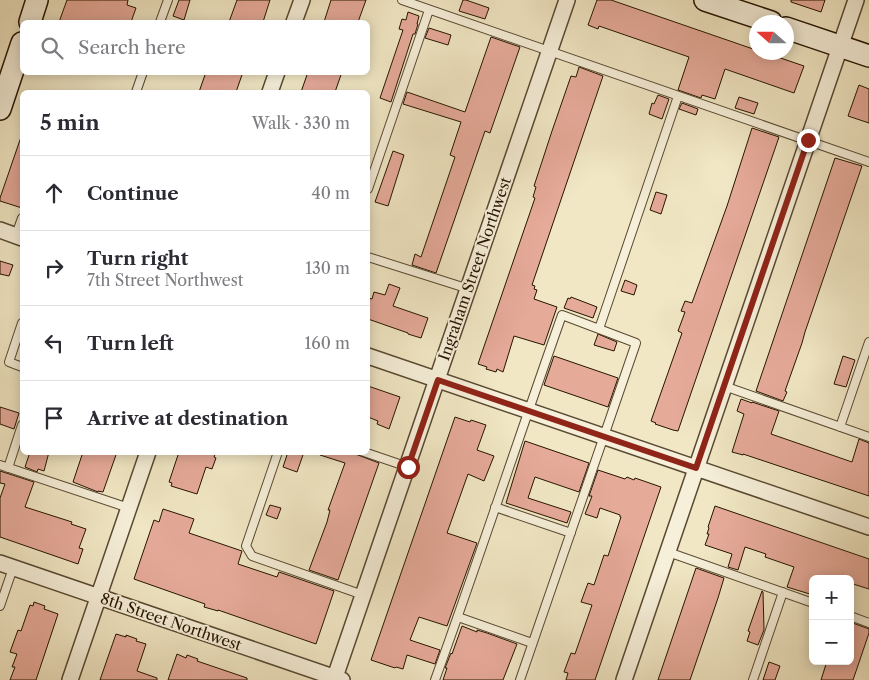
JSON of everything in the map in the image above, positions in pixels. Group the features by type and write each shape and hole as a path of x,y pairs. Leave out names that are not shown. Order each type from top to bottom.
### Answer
{"street":[{"path":"31,20 37,0"},
{"path":"295,20 302,0"},
{"name":"Ingraham Street Northwest","path":"337,679 363,595 567,0"},
{"path":"705,0 750,15"},
{"path":"624,680 856,0"},
{"path":"794,31 869,56"},
{"path":"0,109 20,52"},
{"path":"271,90 276,75"},
{"path":"0,230 19,237"},
{"path":"370,357 869,527"},
{"path":"70,680 147,455"},
{"name":"8th Street Northwest","path":"7,566 337,679"}],"lane":[{"path":"161,20 168,0"},
{"path":"402,0 869,162"},
{"path":"370,183 429,10"},
{"path":"137,90 142,75"},
{"path":"599,329 678,96"},
{"path":"370,258 468,289"},
{"path":"435,680 562,315 636,343 520,680"},
{"path":"20,329 9,362 20,365"},
{"path":"840,427 869,342"},
{"path":"724,386 869,437"},
{"path":"20,430 4,467 129,508"},
{"path":"370,454 408,467"},
{"path":"277,455 246,546 252,556 363,595"},
{"path":"495,507 571,533"},
{"path":"668,552 809,602"},
{"path":"0,606 7,566"},
{"path":"753,680 783,592"},
{"path":"854,617 869,623"},
{"path":"458,618 532,643"}],"building":[{"path":"67,0 128,0 127,5 136,8 132,20 60,20"},
{"path":"179,0 190,0 184,20 173,16"},
{"path":"237,0 270,0 264,20 230,20"},
{"path":"331,0 366,0 359,20 325,20"},
{"path":"463,0 489,8 485,19 459,11"},
{"path":"597,0 611,0 749,48 749,60 786,60 804,66 794,93 725,69 715,99 702,95 701,98 678,90 689,57 599,26 598,29 588,25"},
{"path":"791,0 825,0 821,12 791,2"},
{"path":"408,12 419,16 418,24 391,102 380,98 403,30 399,29 402,19 406,20"},
{"path":"429,28 451,35 448,45 425,38"},
{"path":"491,37 520,47 490,133 485,131 436,273 412,265 415,254 421,257 455,157 450,155 461,122 403,104 407,92 465,112"},
{"path":"579,67 603,76 532,285 537,290 534,299 557,307 544,345 514,336 503,372 497,369 496,372 478,364 535,198 533,197 536,187 534,186 552,131 571,76 576,77"},
{"path":"205,75 242,75 237,90 200,90"},
{"path":"307,75 341,75 336,90 302,90"},
{"path":"859,85 869,89 869,123 848,116"},
{"path":"658,95 669,99 662,119 649,114 652,103 654,104"},
{"path":"739,97 758,103 754,114 735,108"},
{"path":"682,103 698,109 696,115 679,109"},
{"path":"752,128 779,137 678,431 673,430 651,421 682,333 678,331 685,312 681,311 685,301 692,303 727,206"},
{"path":"20,140 20,207 0,201"},
{"path":"393,151 404,155 388,206 375,202"},
{"path":"835,158 862,166 783,401 756,391"},
{"path":"656,192 667,195 661,214 650,210"},
{"path":"0,261 13,265 9,276 0,274"},
{"path":"625,280 637,285 634,295 621,291"},
{"path":"389,284 400,288 393,306 428,318 421,338 370,320 370,298 372,299 374,292 385,295"},
{"path":"571,297 597,307 593,318 564,308 568,298 570,299"},
{"path":"598,334 617,342 614,351 594,345"},
{"path":"554,356 618,378 608,407 544,385"},
{"path":"843,356 855,360 846,387 834,384"},
{"path":"370,387 400,397 389,429 377,424 378,421 370,418"},
{"path":"741,399 779,411 771,434 852,462 859,439 869,443 869,496 732,452 744,414 737,411"},
{"path":"0,407 19,413 14,429 0,424"},
{"path":"455,417 486,425 477,450 494,456 484,481 468,474 447,533 477,543 447,626 419,617 410,640 440,650 435,664 407,655 403,669 395,668 371,660"},
{"path":"525,441 589,463 579,492 535,477 528,498 571,512 567,523 506,503"},
{"path":"29,455 48,455 44,471 38,469 37,472 25,467"},
{"path":"82,455 116,455 103,492 98,492 73,482"},
{"path":"178,455 215,455 216,458 212,469 206,467 197,494 171,486 172,483 169,482"},
{"path":"287,455 303,455 297,472 283,467"},
{"path":"320,455 358,455 379,463 338,580 309,570 327,522 330,510 328,510 345,463"},
{"path":"598,470 625,479 627,477 634,480 635,478 661,487 595,680 566,680 568,673 564,672 571,653 575,654 592,605 581,602 588,583 594,585 604,555 608,556 621,517 600,508 597,518 585,514 592,496 589,496"},
{"path":"0,471 34,482 25,507 72,522 71,524 86,529 79,548 83,549 78,564 0,537 0,498 5,484 0,483"},
{"path":"270,505 281,508 277,519 266,515"},
{"path":"715,506 869,559 869,589 854,584 854,575 809,575 809,594 787,587 794,567 765,557 766,554 745,547 738,570 728,567 732,554 705,545 709,534 707,534"},
{"path":"163,509 194,519 189,533 242,551 238,564 277,577 279,572 334,591 316,644 218,610 204,607 205,604 134,579 154,520 159,522"},
{"path":"696,568 724,578 718,598 690,680 658,680"},
{"path":"762,591 764,630 758,645 747,641 750,632 748,631"},
{"path":"34,602 45,606 44,609 58,614 36,680 10,680 17,654 10,652 18,630 21,631 30,605 33,606"},
{"path":"854,623 869,629 853,680 821,680 826,665 854,665"},
{"path":"462,626 517,644 503,680 443,680 447,668 445,668"},
{"path":"116,634 126,637 126,635 146,644 137,671 157,678 157,680 100,680"},
{"path":"177,654 186,658 187,655 198,659 197,661 247,678 247,680 168,680"},
{"path":"769,662 780,666 775,680 763,680"}],"route":[{"path":"408,467 438,380 696,468 808,140"}]}
